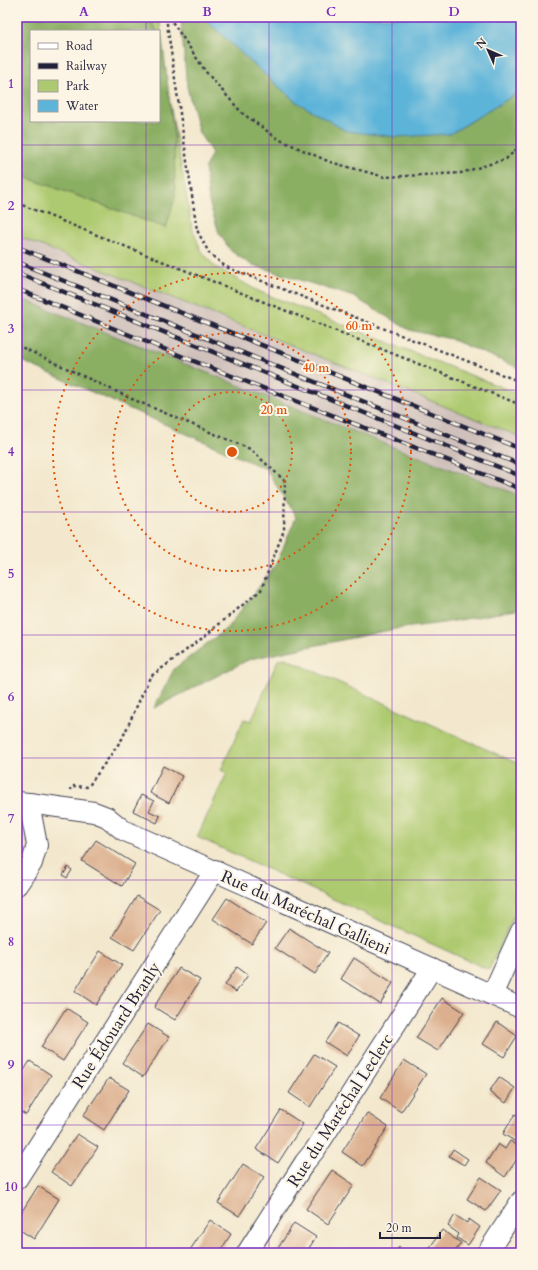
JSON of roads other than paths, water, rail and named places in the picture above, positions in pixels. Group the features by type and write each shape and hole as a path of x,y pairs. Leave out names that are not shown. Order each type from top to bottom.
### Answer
{"street":[{"name":"Rue du Maréchal Gallieni","path":"23,802 94,812 107,818 123,830 521,1008"},
{"path":"17,885 32,863 37,845 23,802"},
{"name":"Rue Édouard Branly","path":"17,1179 215,870"},
{"path":"492,995 521,931"},
{"name":"Rue du Maréchal Leclerc","path":"247,1253 432,968"},
{"path":"487,1253 521,1201"}],"water":[{"path":"203,17 521,17 521,91 450,134 396,137 346,131 295,101"}],"railway":[{"path":"17,247 521,449"},
{"path":"17,262 521,465"},
{"path":"17,273 521,476"},
{"path":"17,289 191,360 521,489"}]}
